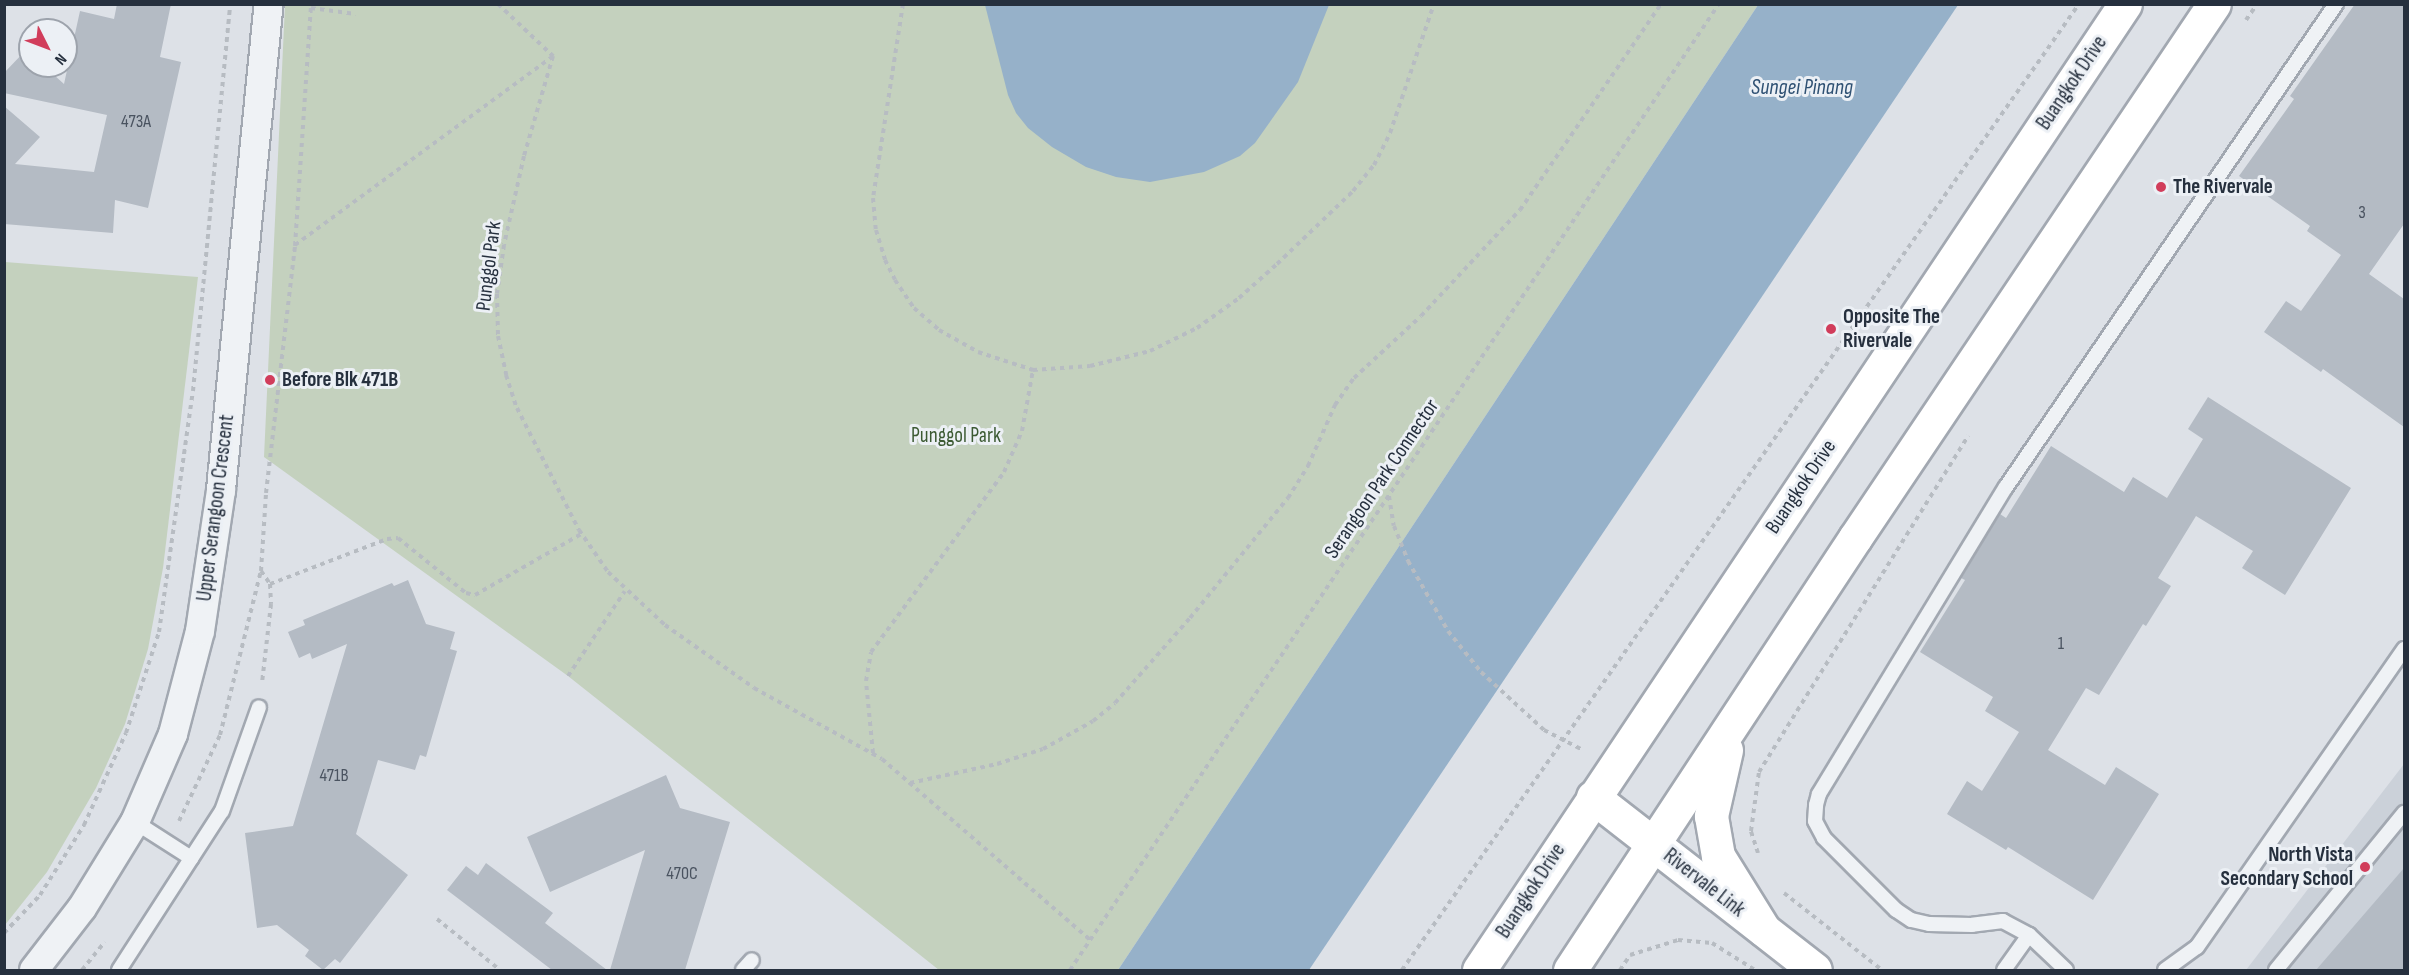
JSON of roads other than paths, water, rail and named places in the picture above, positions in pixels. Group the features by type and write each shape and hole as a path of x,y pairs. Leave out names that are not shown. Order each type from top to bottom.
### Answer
{"main road":[{"name":"Buangkok Drive","path":"1479,970 2125,4"},
{"path":"1570,970 1855,538 2214,4"},
{"path":"1731,728 1716,789 1713,824 1718,856 1764,930"},
{"name":"Rivervale Link","path":"1593,797 1815,970"}],"street":[{"name":"Upper Serangoon Crescent","path":"34,970 82,908 135,822 173,735 200,631 221,490 269,4"}],"lane":[{"path":"2066,970 2030,935 2003,921 1972,925 1929,924 1911,920 1896,910 1824,838 1815,821 1819,794 2006,487 2336,4"},
{"path":"2165,970 2197,947 2404,649"},
{"path":"119,970 222,811 259,707"},
{"path":"2276,970 2404,813"},
{"path":"135,822 191,858"},
{"path":"2004,970 2030,935"}],"water":[{"path":"985,5 1329,5 1298,82 1255,143 1240,156 1204,172 1150,182 1116,177 1086,167 1052,147 1028,128 1016,113 1008,95"},
{"name":"Sungei Pinang","path":"1758,5 1958,5 1309,970 1118,970"}],"place":[{"name":"The Rivervale","path":"2161,187"},
{"name":"Opposite The Rivervale","path":"1831,329"},
{"name":"Before Blk 471B","path":"270,380"},
{"name":"North Vista Secondary School","path":"2365,867"}],"park label":[{"name":"Punggol Park","path":"956,436"}]}
